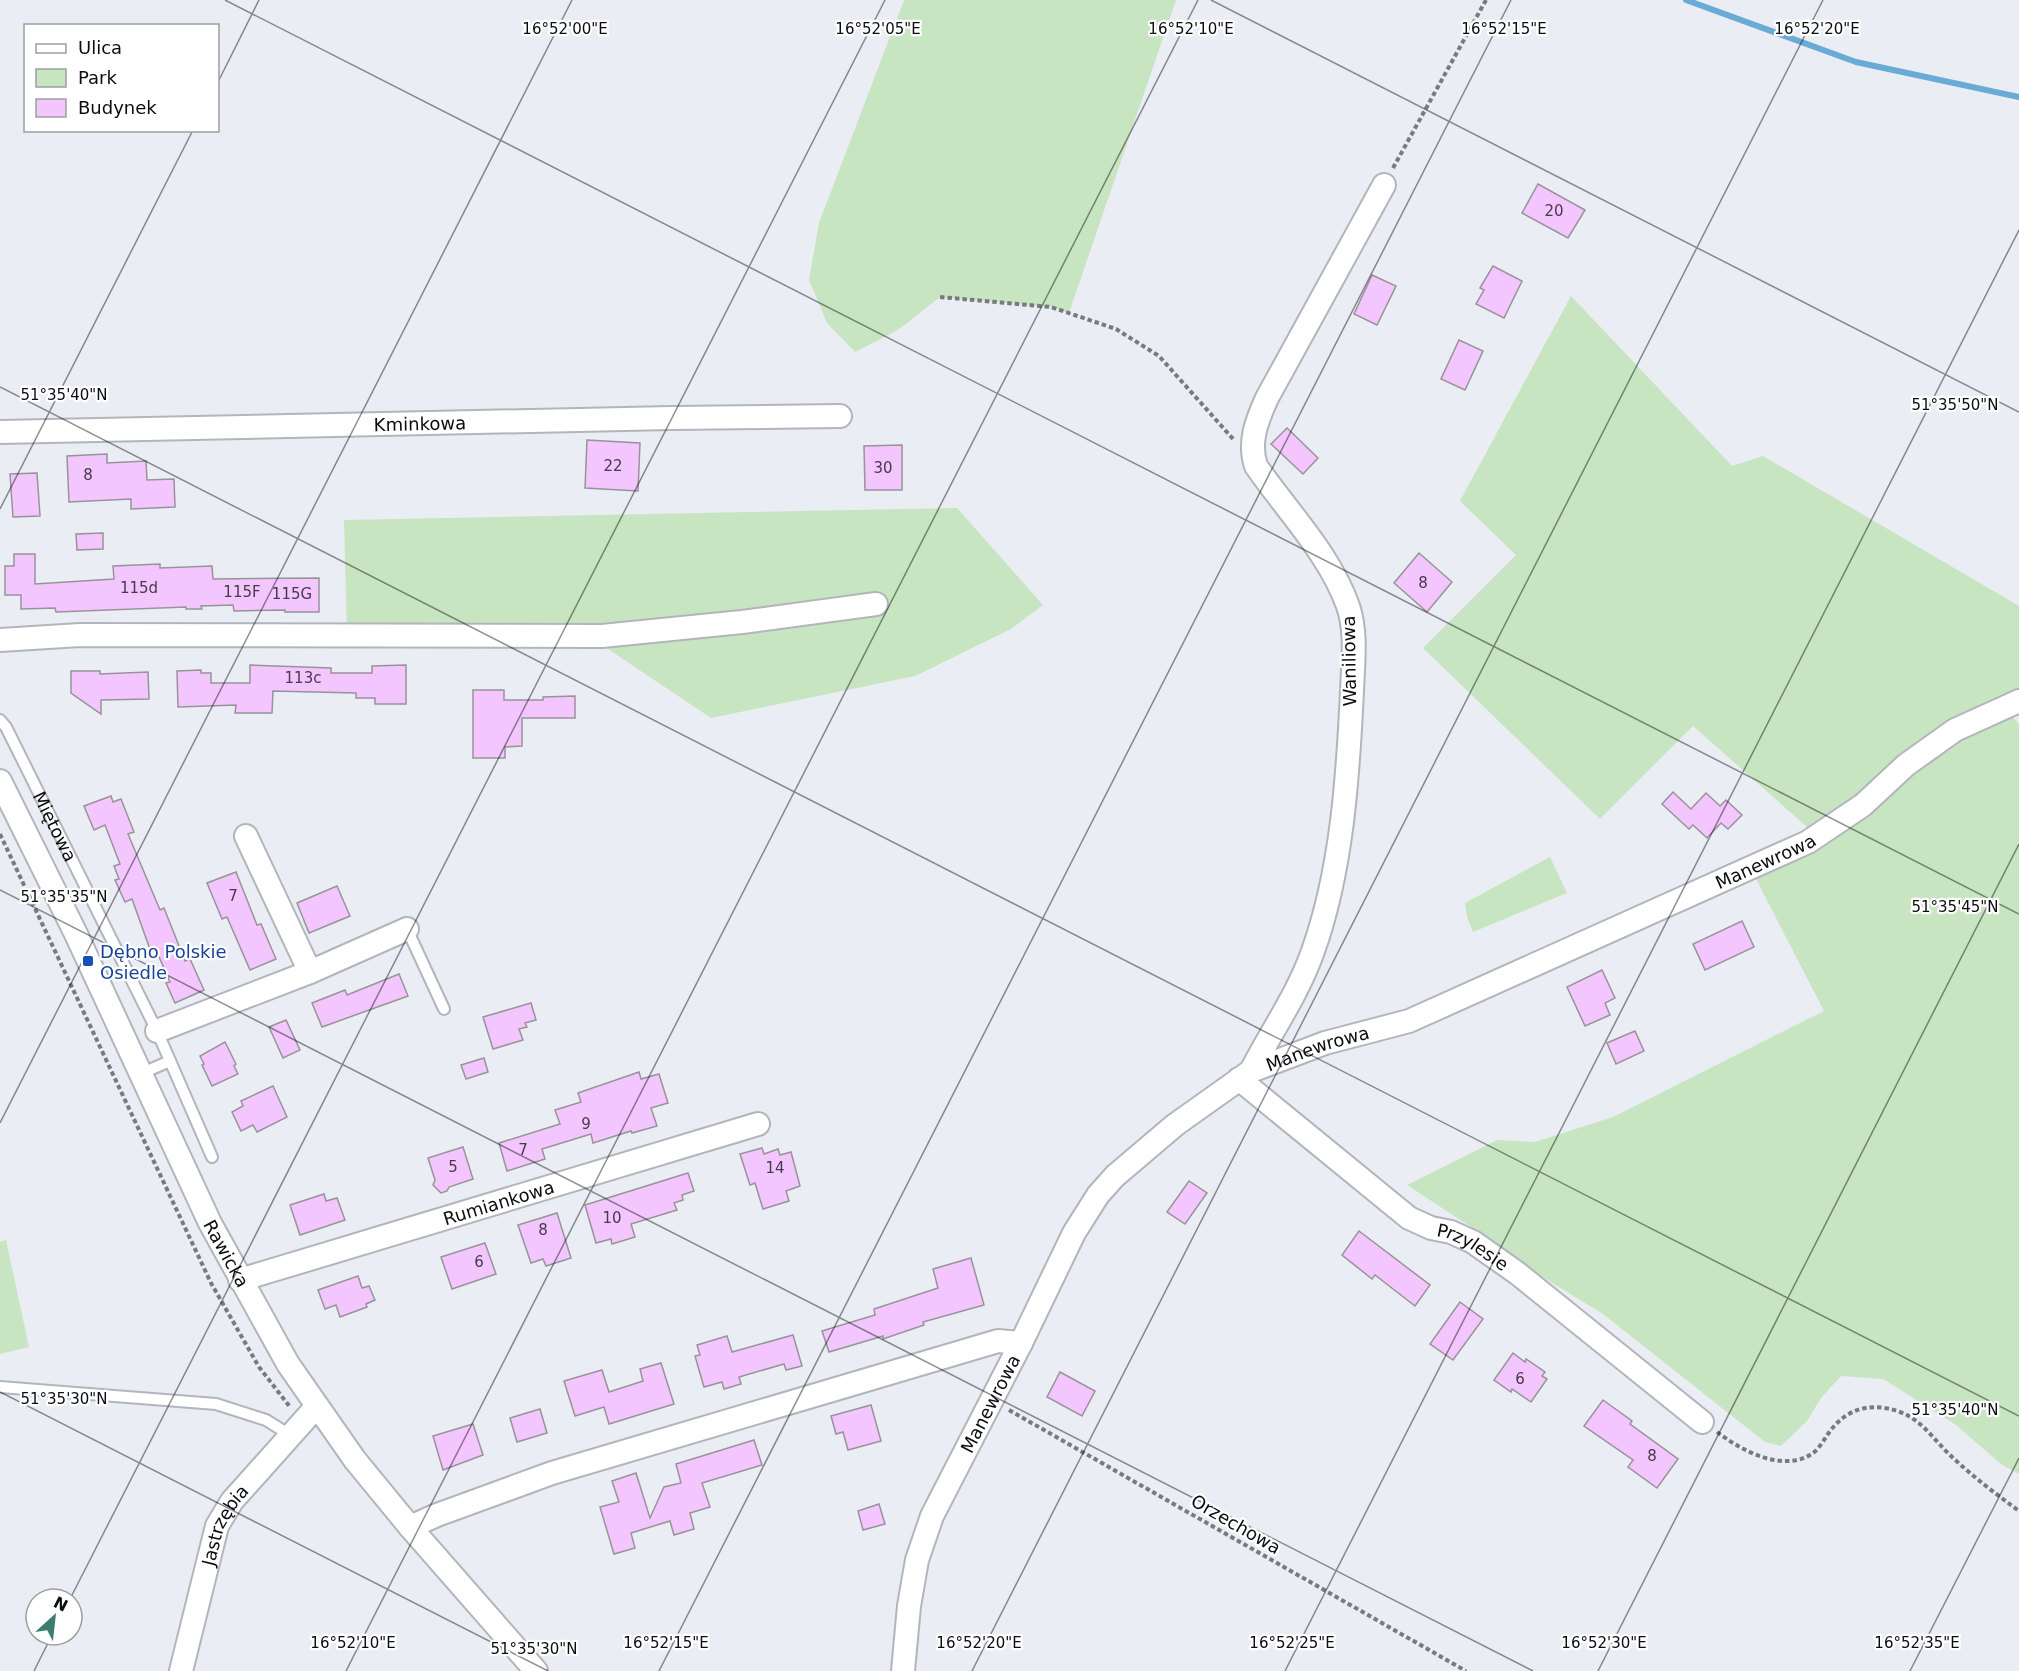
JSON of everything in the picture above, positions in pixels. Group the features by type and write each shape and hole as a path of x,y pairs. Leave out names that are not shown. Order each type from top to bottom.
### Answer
{"street":[{"path":"1257,466 1253,453 1254,437 1258,418 1267,398 1384,184"},
{"name":"Kminkowa","path":"0,432 840,416"},
{"name":"Waniliowa","path":"1245,1075 1302,979 1322,923 1340,831 1353,669 1352,629 1349,609 1341,589 1317,549 1257,466"},
{"path":"0,640 80,635 602,636 741,622 876,604"},
{"name":"Manewrowa","path":"903,1671 909,1606 921,1548 932,1516 992,1401 1074,1233 1098,1195 1115,1176 1175,1125 1245,1075 1325,1043 1408,1021 1808,842 1863,805 1906,765 1954,730 2019,701"},
{"name":"Rawicka","path":"0,781 76,934 210,1223 288,1364 355,1460 410,1527 536,1671"},
{"path":"246,836 310,972"},
{"path":"157,1031 310,972 408,929"},
{"name":"Przylesie","path":"1245,1075 1409,1218 1473,1242 1508,1266 1702,1422"},
{"name":"Rumiankowa","path":"240,1280 758,1124"},
{"path":"410,1527 552,1473 998,1341 1021,1343"},
{"name":"Jastrzębia","path":"180,1671 218,1526 232,1501 317,1406"}],"lane":[{"name":"Miętowa","path":"0,720 6,727 157,1031 212,1157"},
{"path":"408,929 444,1009"},
{"path":"140,1074 170,1061"},
{"path":"0,1387 216,1404 266,1420 290,1435"}],"path":[{"path":"1384,184 1486,0"},
{"path":"940,297 1050,307 1116,329 1159,356 1257,466"},
{"name":"Orzechowa","path":"992,1401 1466,1671"},
{"path":"1702,1422 1746,1451 1765,1458 1784,1461 1811,1455 1835,1424 1854,1410 1875,1406 1900,1412 1920,1422 1950,1455 2019,1511"}],"green space":[{"path":"904,0 1176,0 1069,313 1050,307 940,297 898,330 855,352 827,323 809,280 819,223"},
{"path":"1571,296 1732,466 1763,456 2019,606 2019,705 2008,711 2019,724 2019,1474 2001,1464 1956,1425 1883,1379 1841,1376 1821,1398 1807,1421 1781,1446 1765,1442 1603,1314 1515,1260 1491,1240 1407,1185 1497,1140 1535,1142 1613,1117 1824,1011 1755,877 1822,845 1806,826 1693,726 1600,819 1423,648 1516,555 1460,501"},
{"path":"957,508 1043,605 1011,629 915,676 711,718 602,645 347,635 344,520"},
{"path":"1550,857 1567,893 1473,932 1465,903"},
{"path":"6,1240 29,1347 0,1354 0,1242"}],"building":[{"path":"1538,184 1585,210 1568,238 1522,213"},
{"path":"1493,266 1522,281 1504,318 1476,304 1484,290 1480,288"},
{"path":"1372,275 1396,286 1377,325 1354,314"},
{"path":"1459,340 1483,351 1465,390 1441,379"},
{"path":"1287,428 1318,458 1303,474 1271,444"},
{"path":"587,440 640,443 638,491 585,488"},
{"path":"902,445 902,490 865,490 864,446"},
{"path":"107,454 107,463 146,461 147,480 174,479 175,507 131,509 131,499 69,502 67,456"},
{"path":"37,473 40,516 13,517 10,474"},
{"path":"103,533 103,549 77,550 76,534"},
{"path":"1419,553 1452,582 1427,612 1394,583"},
{"path":"14,554 35,554 35,584 114,579 113,566 160,564 160,568 212,566 213,579 319,578 319,612 234,611 233,605 201,606 202,609 186,609 186,607 56,612 55,608 21,609 21,595 5,595 5,566 14,566"},
{"path":"250,665 331,668 331,673 372,673 372,666 406,665 406,704 375,704 375,698 356,698 356,693 273,691 272,713 235,713 236,705 178,707 177,671 201,670 201,673 211,673 211,683 250,683"},
{"path":"71,671 100,671 100,674 148,672 149,699 101,700 101,714 71,693"},
{"path":"473,690 504,690 504,700 543,700 543,697 575,696 575,718 522,718 522,746 505,747 505,758 473,758"},
{"path":"1673,792 1691,809 1706,793 1720,806 1726,800 1742,815 1728,829 1721,823 1707,838 1693,825 1689,829 1662,804"},
{"path":"111,796 113,802 121,799 134,832 128,834 160,910 164,908 185,961 190,959 204,990 175,1003 166,983 170,982 156,950 151,952 132,899 125,902 115,880 119,879 114,866 120,864 105,825 94,830 84,806"},
{"path":"236,872 257,925 261,924 276,959 250,970 227,917 222,919 207,883"},
{"path":"337,886 350,916 309,933 297,903"},
{"path":"1742,921 1754,947 1705,970 1693,944"},
{"path":"1602,970 1615,998 1605,1003 1610,1015 1585,1026 1567,987"},
{"path":"399,974 408,996 322,1027 312,1003 345,990 347,995"},
{"path":"531,1003 536,1020 525,1023 527,1027 519,1029 523,1040 493,1049 483,1017"},
{"path":"286,1020 300,1050 283,1058 269,1027"},
{"path":"1635,1031 1644,1051 1616,1064 1607,1043"},
{"path":"225,1042 236,1064 234,1066 238,1074 212,1086 200,1056"},
{"path":"484,1058 488,1072 466,1079 461,1065"},
{"path":"639,1072 641,1079 659,1074 668,1103 651,1108 657,1126 632,1133 631,1131 593,1143 591,1134 542,1149 545,1159 507,1171 499,1143 560,1124 555,1110 581,1102 578,1093"},
{"path":"273,1086 287,1117 257,1132 253,1125 241,1131 232,1112 243,1106 241,1101"},
{"path":"463,1147 473,1179 449,1187 447,1191 441,1193 433,1185 435,1180 428,1158"},
{"path":"762,1148 764,1154 778,1149 780,1155 791,1152 800,1186 786,1191 789,1201 763,1209 755,1183 750,1185 740,1154"},
{"path":"688,1173 694,1191 682,1195 683,1200 674,1203 677,1210 631,1224 635,1237 612,1244 611,1239 596,1243 585,1205"},
{"path":"1189,1181 1207,1193 1185,1224 1167,1212"},
{"path":"324,1194 326,1201 337,1198 345,1220 300,1235 290,1205"},
{"path":"557,1213 571,1258 546,1266 543,1259 531,1263 518,1225"},
{"path":"1359,1231 1430,1285 1415,1306 1375,1275 1372,1279 1342,1255"},
{"path":"485,1243 496,1274 452,1289 441,1257"},
{"path":"971,1258 984,1305 923,1322 924,1325 883,1339 883,1336 829,1352 822,1331 875,1315 874,1309 938,1288 933,1269"},
{"path":"358,1276 362,1288 369,1286 375,1300 366,1304 367,1307 340,1317 336,1305 325,1309 318,1290"},
{"path":"1460,1302 1483,1319 1453,1360 1430,1344"},
{"path":"793,1335 802,1366 786,1370 784,1364 739,1377 741,1384 724,1389 722,1382 704,1387 695,1356 700,1355 697,1345 727,1336 732,1352"},
{"path":"1513,1353 1545,1372 1542,1376 1547,1379 1531,1402 1494,1380"},
{"path":"661,1363 674,1404 609,1424 604,1407 575,1416 564,1381 602,1370 609,1392 643,1381 640,1369"},
{"path":"1060,1372 1095,1391 1082,1416 1047,1397"},
{"path":"1603,1400 1632,1421 1630,1424 1678,1459 1657,1488 1628,1467 1633,1460 1584,1426"},
{"path":"871,1405 881,1441 848,1450 843,1432 836,1434 831,1416"},
{"path":"540,1409 547,1433 517,1442 510,1418"},
{"path":"473,1424 483,1455 443,1470 433,1436"},
{"path":"754,1440 762,1465 702,1483 710,1507 690,1513 694,1529 674,1535 670,1521 631,1533 635,1548 614,1554 600,1507 619,1502 612,1481 636,1473 650,1518 664,1487 681,1483 676,1464"},
{"path":"879,1504 885,1524 863,1530 858,1511"}],"waterway":[{"path":"1686,0 1856,62 2019,97"}],"place":[{"name":"Dębno Polskie Osiedle","path":"88,961"}]}
